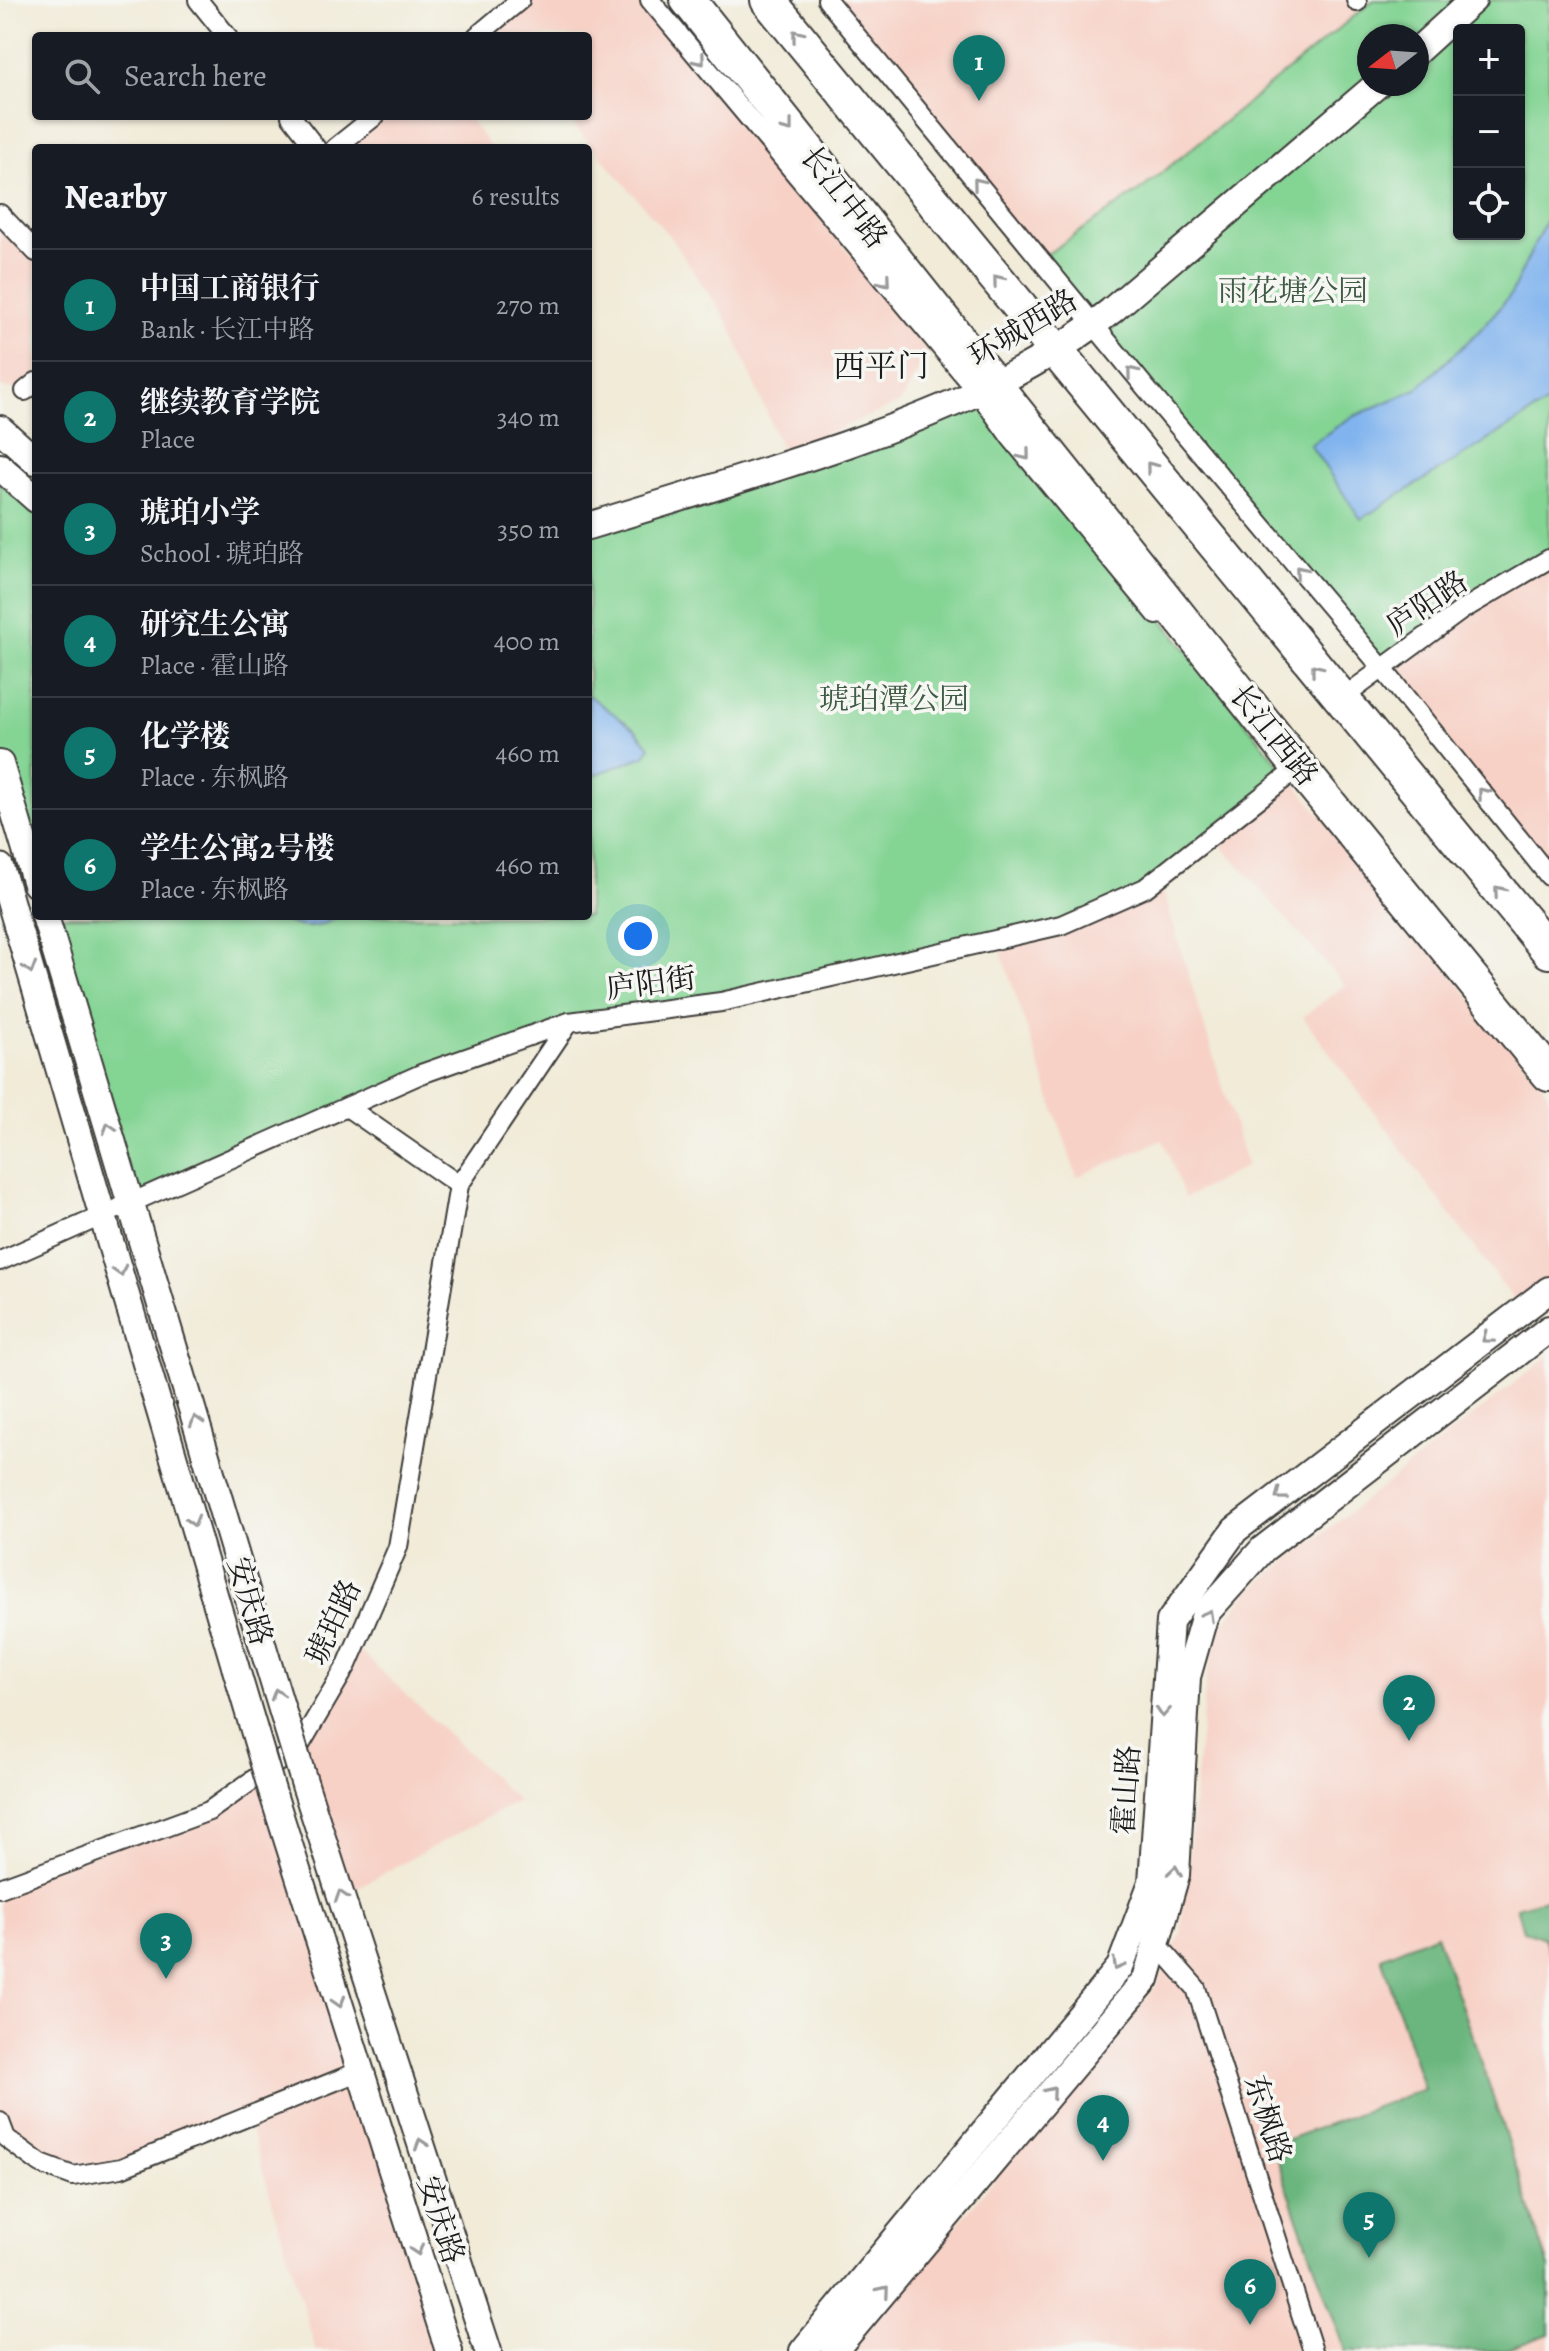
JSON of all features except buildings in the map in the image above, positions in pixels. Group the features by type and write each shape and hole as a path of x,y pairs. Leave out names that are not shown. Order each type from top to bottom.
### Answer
{"highway":[{"name":"长江中路","path":"688,0 991,391"},
{"path":"768,0 1549,951"},
{"name":"长江西路","path":"991,391 1294,771 1549,1074"}],"main road":[{"path":"1429,40 1473,0"},
{"name":"环城西路","path":"592,525 766,472 904,424 991,391 1060,355 1364,96"},
{"path":"0,429 32,457"},
{"path":"0,467 32,495"},
{"path":"0,764 32,871"},
{"name":"安庆路","path":"0,867 273,1794 449,2351"},
{"name":"安庆路","path":"46,920 305,1785 488,2351"},
{"name":"霍山路","path":"803,2351 1120,1967 1152,1882 1170,1621 1235,1530 1549,1290"},
{"name":"霍山路","path":"834,2351 1146,1979 1176,1875 1187,1677 1205,1614 1263,1549 1549,1329"}],"street":[{"path":"198,0 224,32"},
{"path":"482,32 520,0"},
{"path":"650,0 991,391"},
{"path":"827,0 1382,668 1549,876"},
{"path":"294,120 313,144"},
{"path":"340,144 370,120"},
{"path":"0,214 32,248"},
{"name":"庐阳路","path":"1341,699 1462,610 1549,559"},
{"path":"1294,771 1549,1093"},
{"name":"庐阳街","path":"0,1261 421,1074 569,1022 721,1002 1061,925 1145,888 1294,771"},
{"path":"347,1107 459,1185 569,1022"},
{"name":"琥珀路","path":"0,1888 209,1811 299,1747 347,1665 398,1547 459,1185"},
{"name":"东枫路","path":"1137,1922 1196,1988 1313,2351"},
{"path":"0,2122 6,2138 41,2164 73,2176 121,2168 360,2071"}],"shaded area":[{"path":"520,0 648,0 928,352 900,403 783,452 729,323 670,237 569,120 592,120 592,32 493,32 489,27"},
{"path":"827,0 1356,0 1362,10 1143,188 1040,259"},
{"path":"370,120 470,120 488,144 340,144"},
{"path":"0,214 32,248 32,385 25,391 0,387"},
{"path":"1549,559 1549,876 1382,668"},
{"path":"1288,775 1549,1093 1549,1290 1522,1311 1303,1017 1345,985 1212,835"},
{"path":"1159,878 1247,1166 1185,1198 1163,1140 1077,1177 997,940"},
{"path":"1549,1356 1549,2351 851,2351 1157,1985 1181,1933 1206,1680 1221,1627 1248,1592"},
{"path":"355,1646 518,1801 341,1896 299,1747"},
{"path":"264,1772 449,2351 316,2351 247,2117 73,2176 41,2164 0,2122 0,1888 209,1811"}],"green space":[{"name":"雨花塘公园","path":"1374,0 1549,0 1549,559 1382,668 1040,259 1143,188"},
{"name":"琥珀潭公园","path":"978,392 1288,775 1145,888 1061,925 721,1002 569,1022 131,1203 46,920 592,920 592,525"},
{"path":"0,467 32,495 32,871 0,764"},
{"path":"1549,1898 1549,1952 1544,1938 1523,1930 1516,1907"},
{"path":"1436,1934 1549,2267 1549,2334 1502,2351 1345,2351 1272,2145 1424,2089 1381,1957"}],"water":[{"path":"1549,214 1549,402 1361,519 1310,445 1350,418 1417,389 1479,331 1510,296"},
{"path":"592,698 636,730 650,747 645,756 594,775"},
{"path":"282,920 332,920 313,927"}],"place":[{"name":"中国工商银行","path":"979,101"},
{"name":"继续教育学院","path":"1409,1741"},
{"name":"琥珀小学","path":"166,1979"},
{"name":"研究生公寓","path":"1103,2161"},
{"name":"化学楼","path":"1369,2258"},
{"name":"学生公寓2号楼","path":"1250,2325"}],"district":[{"name":"西平门","path":"881,366"}]}
